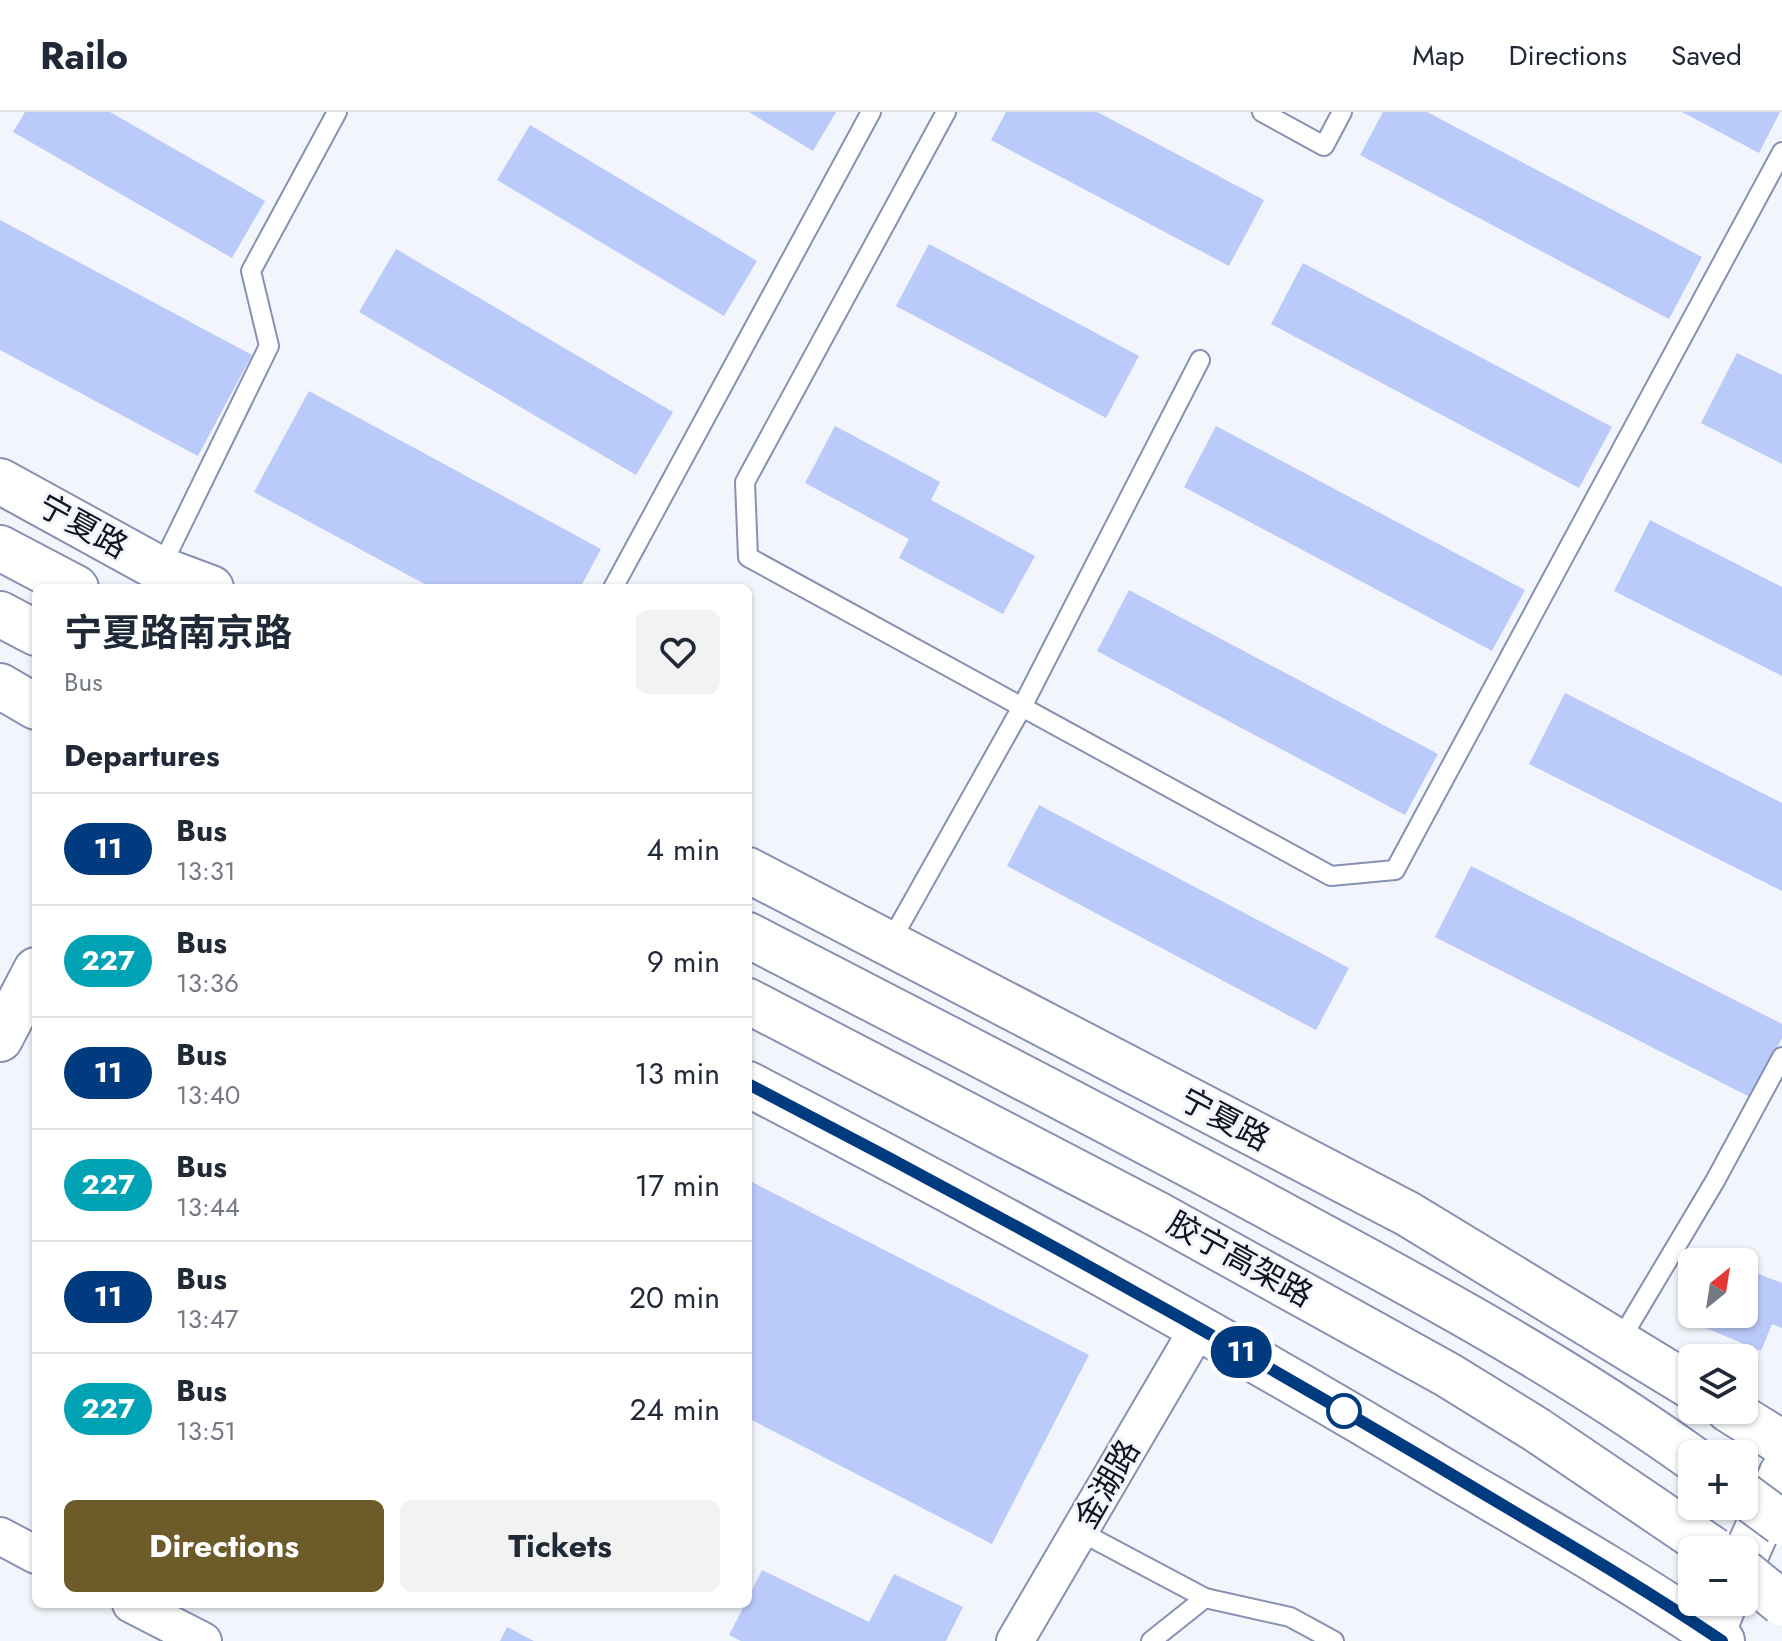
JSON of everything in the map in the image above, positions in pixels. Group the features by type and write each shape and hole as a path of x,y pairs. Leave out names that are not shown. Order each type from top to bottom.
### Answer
{"main road":[{"name":"宁夏路","path":"0,481 173,578 196,584"},
{"path":"0,548 68,584"},
{"path":"0,614 32,631"},
{"path":"0,686 32,705"},
{"name":"宁夏路","path":"752,872 1408,1214 1678,1378"},
{"name":"胶宁高架路","path":"752,937 1188,1163 1477,1321 1571,1377 1678,1449"},
{"path":"0,1039 32,978"},
{"name":"胶宁高架路","path":"752,1003 1157,1214 1448,1375 1537,1430 1693,1536"},
{"path":"752,1086 1199,1327 1643,1590 1716,1629"},
{"path":"1751,1424 1782,1443"},
{"path":"1754,1536 1782,1473"},
{"path":"1758,1505 1782,1523"},
{"path":"1758,1583 1782,1603"}],"street":[{"name":"金湖路","path":"1015,1641 1199,1327"},
{"path":"0,1536 32,1553"},
{"path":"139,1608 203,1641"}],"lane":[{"path":"173,578 269,346 251,271 337,112"},
{"path":"615,584 871,112"},
{"path":"946,112 745,482 748,557 1331,876 1395,870 1782,152"},
{"path":"1262,112 1324,146 1342,112"},
{"path":"889,944 1022,707 1200,360"},
{"path":"1619,1342 1715,1181 1782,1057"},
{"path":"1079,1531 1205,1598 1290,1617 1334,1641"},
{"path":"1151,1641 1205,1598"}],"building":[{"path":"25,112 110,112 265,201 232,258 13,132"},
{"path":"749,112 836,112 813,151"},
{"path":"1006,112 1097,112 1264,200 1229,266 991,140"},
{"path":"1383,112 1427,112 1702,257 1669,319 1360,155"},
{"path":"1682,112 1780,112 1759,153"},
{"path":"530,125 757,261 724,316 497,180"},
{"path":"0,220 252,355 198,456 0,350"},
{"path":"929,244 1139,356 1106,418 896,306"},
{"path":"396,249 673,412 636,475 359,312"},
{"path":"1303,263 1612,427 1579,488 1271,324"},
{"path":"1737,353 1782,375 1782,464 1701,423"},
{"path":"309,391 601,549 582,584 425,584 254,492"},
{"path":"835,426 940,482 931,500 1035,556 1003,614 899,558 909,539 805,483"},
{"path":"1216,426 1525,590 1492,651 1184,487"},
{"path":"1650,520 1782,587 1782,676 1614,591"},
{"path":"1129,590 1438,754 1405,815 1097,651"},
{"path":"1565,693 1782,803 1782,891 1529,764"},
{"path":"1039,805 1349,968 1316,1030 1007,866"},
{"path":"1471,866 1782,1024 1782,1038 1752,1098 1435,937"},
{"path":"752,1182 1089,1355 992,1544 752,1420"},
{"path":"1758,1274 1782,1283 1782,1328 1772,1324 1761,1351 1758,1344 1744,1344 1706,1328 1758,1328"},
{"path":"762,1570 869,1622 894,1574 963,1607 946,1641 741,1641 729,1635 743,1608 752,1608 752,1590"},
{"path":"507,1627 534,1641 500,1641"}],"bus line":[{"name":"11","path":"752,1086 1199,1327 1344,1410 1722,1641"}]}
